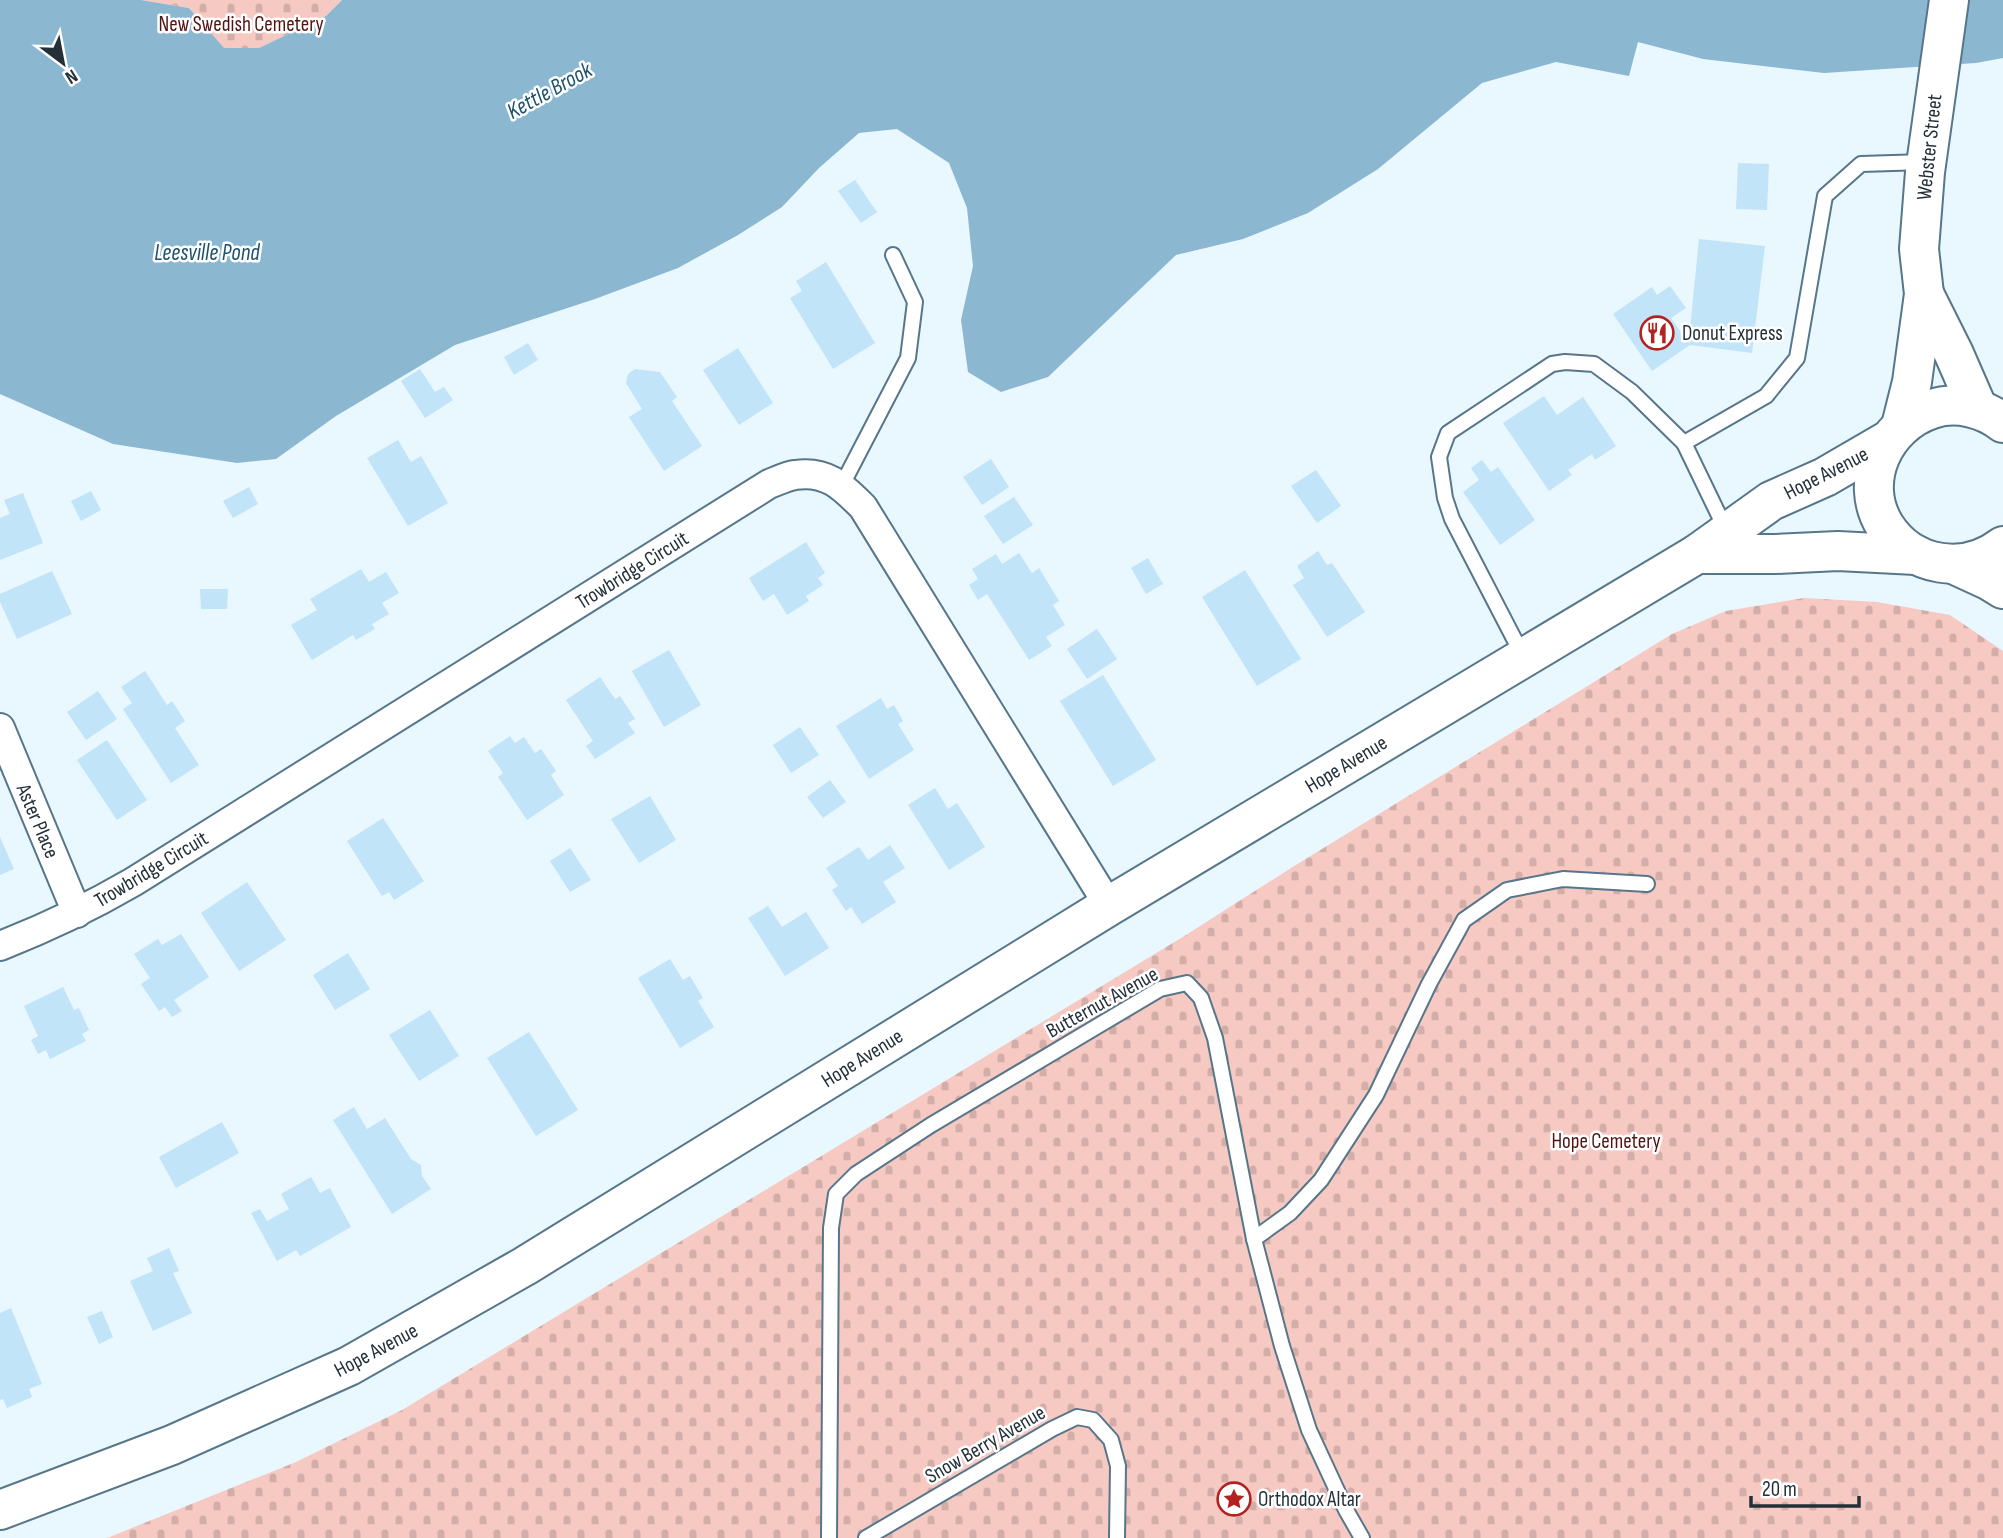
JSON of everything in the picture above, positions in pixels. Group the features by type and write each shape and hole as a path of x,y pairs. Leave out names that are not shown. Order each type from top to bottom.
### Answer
{"main road":[{"name":"Webster Street","path":"1916,555 1899,542 1885,525 1876,505 1874,482 1878,461 1894,433 1912,382 1924,294 1919,249 1926,162 1949,0"},
{"name":"Webster Street","path":"1924,294 1954,354 1990,416"},
{"name":"Hope Avenue","path":"0,1510 172,1445 349,1366 524,1266 1110,906 1697,554 1771,501 1825,477 1894,433 1918,414 1937,407 1958,406 1990,416"},
{"path":"1697,554 1838,551 1916,555 1934,562 1953,564 1974,561 2003,546"},
{"path":"1953,564 2003,589"}],"street":[{"name":"Trowbridge Circuit","path":"0,946 44,929 133,882 769,484 795,475 822,476 842,485"},
{"path":"842,485 863,507 1110,906"},
{"name":"Aster Place","path":"0,728 77,913"}],"lane":[{"path":"1684,443 1766,396 1797,358 1825,197 1861,164 1926,162"},
{"path":"842,485 908,358 915,302 893,255"},
{"path":"1524,658 1452,519 1445,498 1439,457 1448,433 1552,364 1594,364 1632,392 1684,443 1728,532"},
{"path":"1254,1239 1290,1213 1321,1180 1376,1095 1429,984 1464,920 1507,890 1563,879 1647,884"},
{"name":"Butternut Avenue","path":"829,1538 831,1228 836,1194 856,1174 931,1125 1160,989 1187,983 1201,998 1214,1038 1254,1239 1282,1346 1310,1430 1346,1510 1362,1538"},
{"name":"Snow Berry Avenue","path":"866,1538 1077,1417 1093,1420 1111,1440 1118,1466 1117,1538"}],"green space":[{"name":"New Swedish Cemetery","path":"141,0 342,0 326,16 259,48 223,48 189,8"},
{"name":"Hope Cemetery","path":"1804,598 1877,602 1950,615 2003,651 2003,1538 107,1538 296,1462 402,1410 1186,935 1672,634 1726,611"}],"water":[{"name":"Leesville Pond","path":"0,0 141,0 189,8 224,48 259,48 326,16 342,0 2003,0 2003,58 1976,63 1824,73 1703,59 1638,42 1629,76 1556,62 1482,83 1378,169 1308,213 1243,239 1176,255 1048,377 1001,392 968,372 961,320 973,266 967,208 949,163 897,129 859,133 819,168 782,207 678,268 595,299 455,345 336,416 276,459 237,463 113,444 0,394"}],"building":[{"path":"1738,163 1769,164 1767,210 1736,209"},
{"path":"855,180 877,212 861,223 838,191"},
{"path":"1699,239 1765,246 1752,353 1690,345 1652,371 1613,314 1652,287 1657,295 1670,286 1686,308 1671,318 1682,334 1690,329"},
{"path":"826,262 875,343 833,369 790,298 802,291 796,281"},
{"path":"528,343 538,360 514,375 504,357"},
{"path":"738,348 773,403 739,425 703,370"},
{"path":"420,369 435,392 444,387 453,400 425,418 401,381"},
{"path":"635,369 660,372 677,397 672,401 702,446 664,471 629,417 642,409 626,383 628,374"},
{"path":"1544,396 1557,415 1583,397 1616,446 1595,460 1592,454 1568,470 1572,475 1549,491 1503,423"},
{"path":"398,440 411,462 421,456 448,503 408,526 367,458"},
{"path":"991,459 1009,487 982,505 963,477"},
{"path":"1482,460 1491,472 1498,467 1535,520 1500,545 1463,492 1479,480 1471,468"},
{"path":"1316,470 1341,506 1317,523 1291,486"},
{"path":"249,487 258,504 233,518 223,501"},
{"path":"91,491 101,510 81,521 71,501"},
{"path":"23,493 43,543 0,560 0,518 10,514 4,500"},
{"path":"1014,497 1033,525 1003,544 984,516"},
{"path":"806,542 825,573 818,578 823,585 806,596 809,601 787,615 774,594 763,601 749,578"},
{"path":"1318,551 1327,565 1332,563 1365,612 1327,637 1293,585 1304,578 1297,566"},
{"path":"1019,553 1032,573 1039,568 1059,601 1053,605 1065,625 1046,637 1052,646 1029,660 987,594 978,600 969,585 978,579 972,569 996,554 1002,564"},
{"path":"1148,558 1163,584 1146,594 1131,568"},
{"path":"361,569 369,582 386,572 399,593 382,603 389,614 372,624 375,629 356,640 353,635 312,660 291,625 317,610 310,599"},
{"path":"1245,570 1301,659 1257,686 1202,597"},
{"path":"52,571 72,614 17,639 0,602 0,594"},
{"path":"200,589 228,589 227,609 201,609"},
{"path":"1097,629 1117,659 1087,679 1067,649"},
{"path":"669,650 701,705 664,727 632,671"},
{"path":"145,671 167,705 172,701 185,721 175,728 199,765 171,783 123,709 132,703 121,687"},
{"path":"1103,675 1156,760 1113,786 1060,701"},
{"path":"600,677 615,699 620,696 635,719 628,723 635,733 595,759 586,746 593,741 566,700"},
{"path":"98,691 117,719 86,740 67,712"},
{"path":"881,698 887,709 894,705 903,721 898,724 914,750 869,779 836,726"},
{"path":"800,727 819,755 791,773 773,745"},
{"path":"510,736 515,743 524,737 535,753 541,749 556,771 551,775 564,795 527,820 498,777 503,773 488,751"},
{"path":"107,740 147,800 117,820 77,760"},
{"path":"830,780 846,802 823,818 807,797"},
{"path":"935,788 948,809 957,803 985,847 949,870 908,805"},
{"path":"650,796 676,840 639,863 611,819"},
{"path":"383,818 424,881 394,900 389,892 382,896 347,841"},
{"path":"0,837 14,869 0,875"},
{"path":"890,845 905,868 883,882 896,902 862,924 851,907 846,911 832,890 838,886 826,868 859,847 868,860"},
{"path":"570,848 591,880 570,892 550,861"},
{"path":"247,882 286,940 239,971 201,913"},
{"path":"768,906 782,927 806,912 829,948 785,976 748,918"},
{"path":"181,934 209,977 174,1000 182,1011 172,1017 165,1007 159,1011 141,984 150,978 134,954 158,939 162,945"},
{"path":"348,953 370,989 335,1010 313,975"},
{"path":"670,959 683,980 690,976 703,998 698,1001 714,1027 680,1048 638,978"},
{"path":"63,987 74,1010 79,1008 89,1030 82,1034 86,1041 50,1059 46,1050 38,1054 31,1040 38,1036 24,1006"},
{"path":"430,1010 459,1056 419,1081 389,1035"},
{"path":"529,1032 578,1110 536,1136 487,1058"},
{"path":"354,1107 367,1129 385,1118 411,1159 421,1165 422,1176 431,1189 392,1214 333,1120"},
{"path":"222,1122 239,1153 176,1188 159,1157"},
{"path":"311,1177 320,1193 330,1188 351,1227 300,1256 296,1250 277,1261 251,1213 260,1209 267,1221 289,1209 281,1194"},
{"path":"169,1248 179,1271 173,1273 192,1313 153,1331 130,1281 153,1271 147,1258"},
{"path":"11,1308 42,1384 29,1389 32,1397 7,1408 3,1399 0,1400 0,1313"},
{"path":"102,1311 113,1337 99,1344 87,1317"}],"place":[{"name":"Donut Express","path":"1657,333"},
{"name":"Orthodox Altar","path":"1234,1499"}],"water label":[{"name":"Kettle Brook","path":"549,90"}]}
